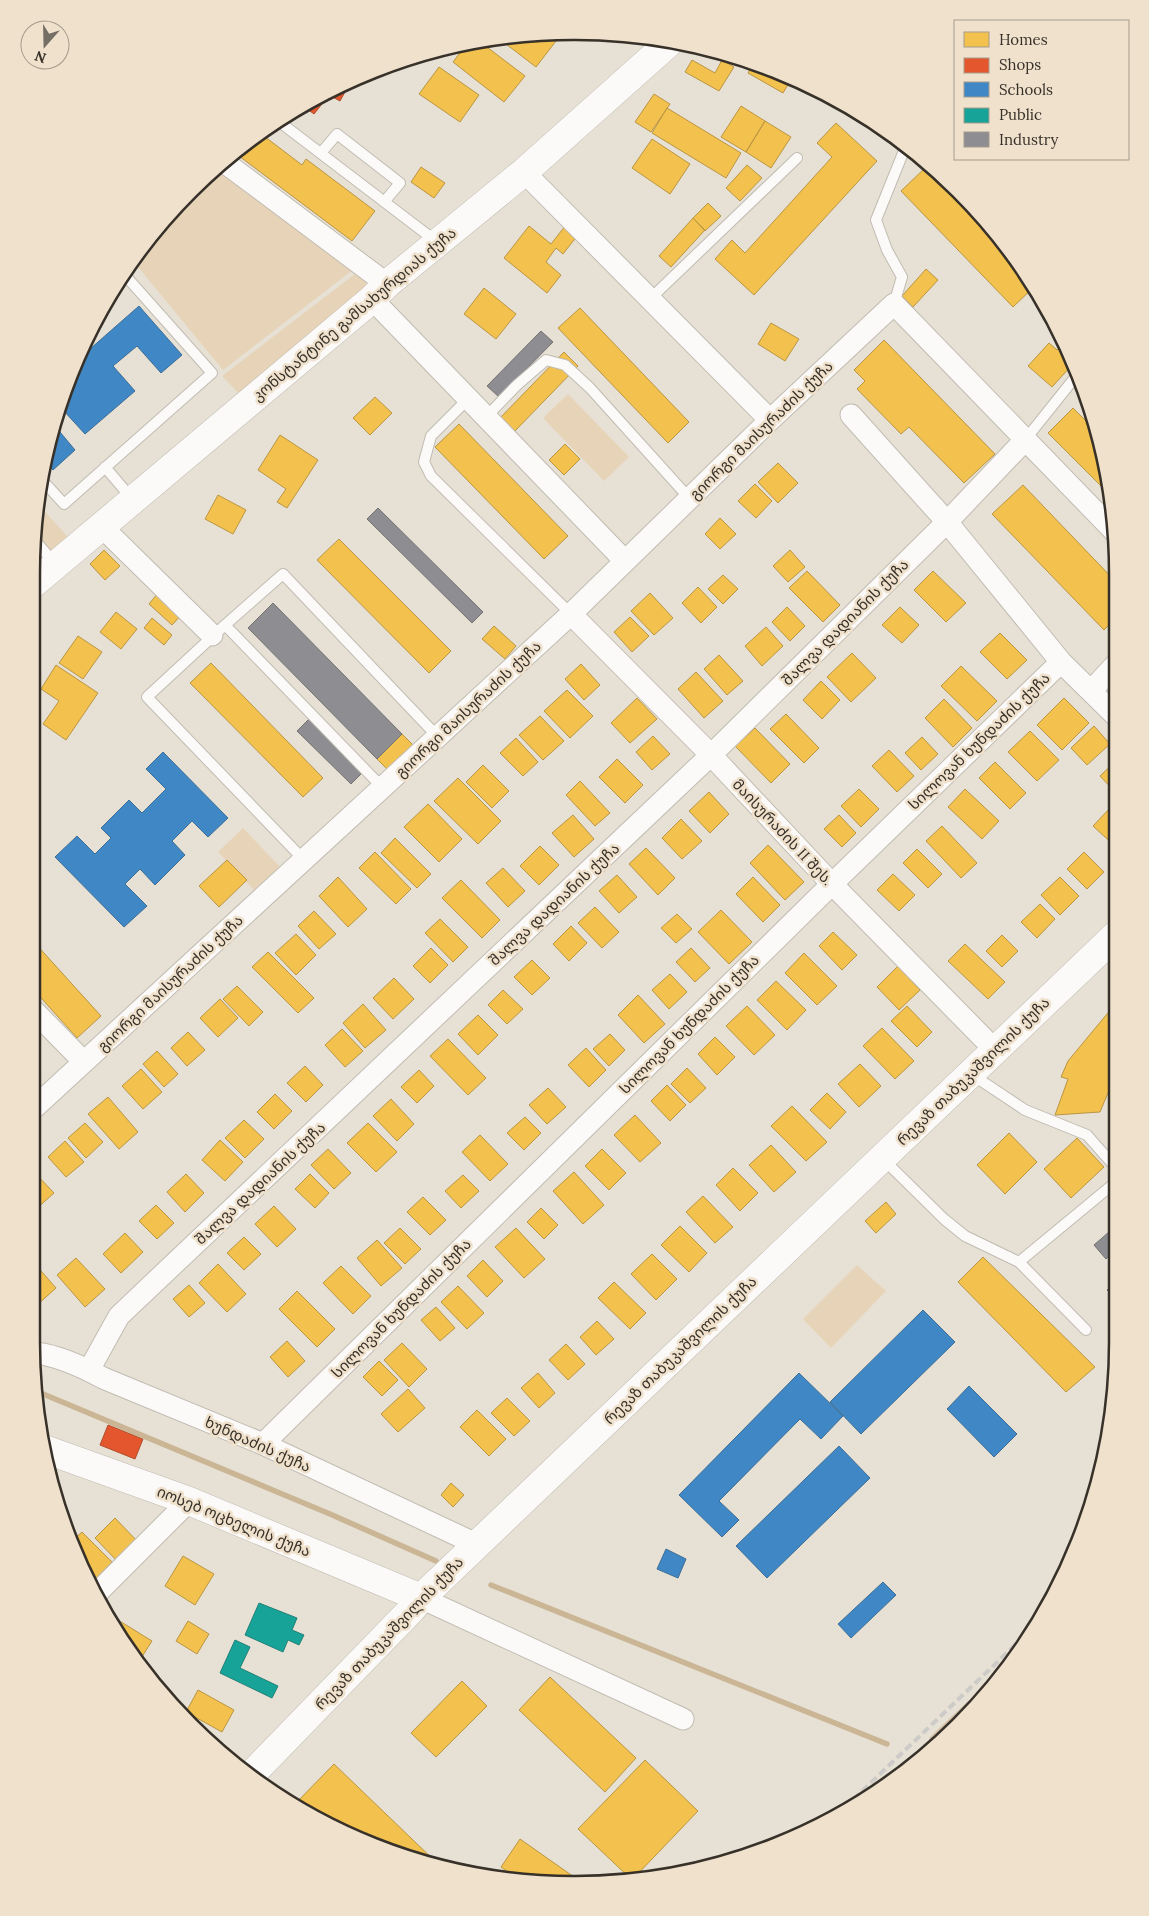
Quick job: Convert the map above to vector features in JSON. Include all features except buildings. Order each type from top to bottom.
[{"type":"street","name":"კონსტანტინე გამსახურდიას ქუჩა","points":[[40,578],[379,291],[524,172],[664,48]]},
{"type":"street","points":[[230,167],[379,291],[468,399],[625,561]]},
{"type":"street","points":[[524,172],[770,420]]},
{"type":"street","points":[[894,304],[1106,523]]},
{"type":"street","name":"გიორგი მაისურაძის ქუჩა","points":[[40,1102],[571,614],[770,420],[894,304]]},
{"type":"street","points":[[851,415],[947,522],[1062,662]]},
{"type":"street","name":"შალვა დადიანის ქუჩა","points":[[89,1370],[119,1316],[711,755],[947,522],[1025,440]]},
{"type":"street","points":[[102,526],[218,630]]},
{"type":"street","name":"მაისურაძის II შეს.","points":[[571,614],[711,755],[832,884],[995,1050]]},
{"type":"street","name":"სილოვან ხუნდაძის ქუჩა","points":[[263,1444],[832,884],[1062,662],[1109,709]]},
{"type":"street","points":[[1091,691],[1109,672]]},
{"type":"street","name":"რევაზ თაბუკაშვილის ქუჩა","points":[[255,1770],[421,1598],[476,1544],[1109,942]]},
{"type":"street","points":[[40,1017],[84,1062]]},
{"type":"street","name":"ხუნდაძის ქუჩა","points":[[40,1353],[89,1370],[103,1378],[263,1444],[476,1544]]},
{"type":"street","name":"იოსებ ოცხელის ქუჩა","points":[[51,1452],[189,1501],[421,1598]]},
{"type":"street","points":[[101,1589],[189,1501]]},
{"type":"street","points":[[421,1598],[683,1719]]},
{"type":"lane","points":[[285,126],[437,243]]},
{"type":"lane","points":[[321,154],[337,134],[400,183],[384,202]]},
{"type":"lane","points":[[894,304],[902,277],[887,250],[876,220],[903,153]]},
{"type":"lane","points":[[650,299],[797,158]]},
{"type":"lane","points":[[48,486],[64,504],[212,372],[129,280]]},
{"type":"lane","points":[[486,417],[517,385],[546,360],[565,366],[590,388],[690,499]]},
{"type":"lane","points":[[1025,440],[1072,380]]},
{"type":"lane","points":[[468,399],[430,436],[424,462],[431,476],[571,614]]},
{"type":"lane","points":[[105,467],[133,500]]},
{"type":"lane","points":[[41,547],[55,564]]},
{"type":"lane","points":[[304,860],[147,697],[218,630],[283,574],[438,737]]},
{"type":"lane","points":[[218,630],[382,787]]},
{"type":"lane","points":[[970,1074],[1025,1110],[1087,1135],[1109,1160]]},
{"type":"lane","points":[[882,1158],[944,1219],[965,1236],[1019,1262],[1086,1330]]},
{"type":"lane","points":[[1019,1262],[1109,1188]]},
{"type":"shaded area","points":[[227,169],[358,266],[223,370],[138,267],[173,222]]},
{"type":"shaded area","points":[[364,267],[387,284],[248,403],[222,376]]},
{"type":"shaded area","points":[[568,394],[629,457],[604,481],[543,418]]},
{"type":"shaded area","points":[[44,511],[77,547],[40,578]]},
{"type":"shaded area","points":[[243,828],[281,868],[256,892],[218,852]]},
{"type":"shaded area","points":[[857,1265],[886,1291],[831,1348],[803,1319]]},
{"type":"shaded area","points":[[978,1692],[928,1742],[930,1737]]},
{"type":"waterway","points":[[43,1394],[330,1514],[436,1561]]},
{"type":"waterway","points":[[491,1585],[887,1744]]},
{"type":"railway","points":[[861,1792],[1012,1648]]}]
